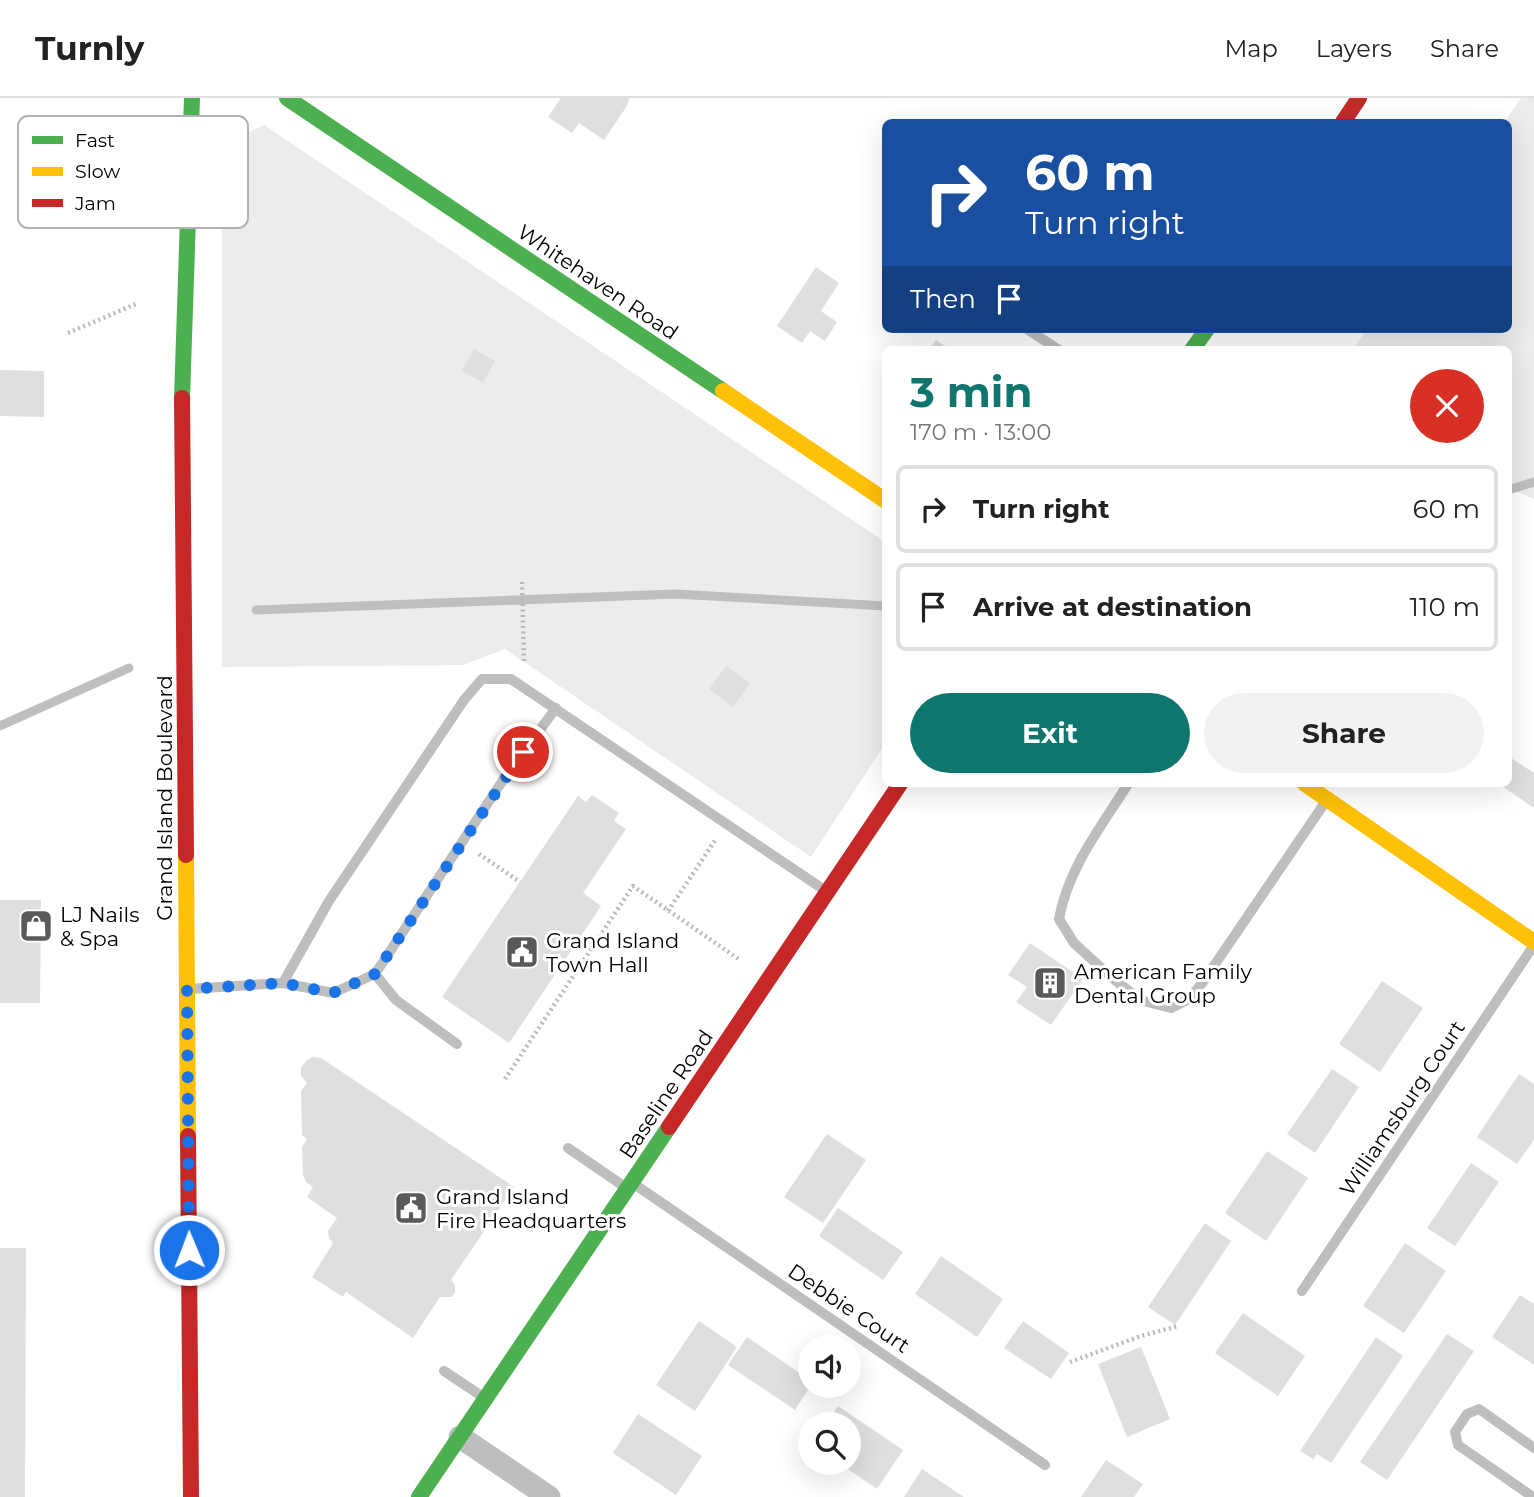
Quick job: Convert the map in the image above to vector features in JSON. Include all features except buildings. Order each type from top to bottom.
[{"type":"street","name":"Grand Island Boulevard","points":[[191,116],[192,98]]},
{"type":"street","name":"Whitehaven Road","points":[[287,98],[882,498]]},
{"type":"street","points":[[1345,119],[1359,98]]},
{"type":"street","name":"Grand Island Boulevard","points":[[187,228],[182,384],[191,1497]]},
{"type":"street","name":"Baseline Road","points":[[419,1497],[898,787]]},
{"type":"street","points":[[1309,787],[1534,944]]},
{"type":"street","points":[[460,1437],[549,1497]]},
{"type":"lane","points":[[1033,333],[1053,346]]},
{"type":"lane","points":[[283,983],[329,901],[464,700],[482,679],[511,679],[828,892]]},
{"type":"lane","points":[[187,989],[283,983],[333,993],[375,974],[507,774],[556,708]]},
{"type":"lane","points":[[1126,787],[1072,872],[1063,895],[1059,919],[1074,943],[1140,1000],[1171,1008],[1189,999],[1203,982],[1327,799]]},
{"type":"lane","name":"Williamsburg Court","points":[[1302,1291],[1534,944]]},
{"type":"lane","points":[[375,974],[396,1000],[457,1044]]},
{"type":"lane","name":"Debbie Court","points":[[568,1148],[629,1185],[1045,1465]]},
{"type":"lane","points":[[444,1371],[485,1398]]},
{"type":"lane","points":[[1533,1497],[1458,1445],[1455,1432],[1467,1414],[1479,1409],[1534,1447]]},
{"type":"path","points":[[68,332],[138,303]]},
{"type":"path","points":[[522,582],[524,668]]},
{"type":"path","points":[[668,911],[726,824]]},
{"type":"path","points":[[479,854],[520,882]]},
{"type":"path","points":[[505,1079],[633,886],[740,960]]},
{"type":"path","points":[[1070,1362],[1141,1336],[1178,1326]]},
{"type":"shaded area","points":[[1521,98],[1534,98],[1534,499],[1512,489],[1512,346],[1356,346],[1364,333],[1512,333],[1512,119],[1507,119]]},
{"type":"shaded area","points":[[264,125],[882,540],[882,749],[811,857],[505,649],[463,665],[222,667],[222,228],[248,228],[248,132]]},
{"type":"waterway","points":[[1512,489],[1534,482]]},
{"type":"waterway","points":[[256,610],[675,594],[882,606]]},
{"type":"waterway","points":[[0,726],[129,668]]},
{"type":"traffic: fast","points":[[191,116],[192,98]]},
{"type":"traffic: fast","points":[[287,98],[723,391]]},
{"type":"traffic: fast","points":[[182,398],[188,228]]},
{"type":"traffic: fast","points":[[1195,346],[1204,333]]},
{"type":"traffic: fast","points":[[419,1497],[669,1127]]},
{"type":"traffic: slow","points":[[723,391],[882,498]]},
{"type":"traffic: slow","points":[[1309,787],[1534,942]]},
{"type":"traffic: slow","points":[[186,855],[188,1136]]},
{"type":"traffic: jam","points":[[1345,119],[1359,98]]},
{"type":"traffic: jam","points":[[182,398],[186,855]]},
{"type":"traffic: jam","points":[[669,1127],[898,787]]},
{"type":"traffic: jam","points":[[188,1136],[191,1497]]},
{"type":"place","name":"LJ Nails & Spa","points":[[36,926]]},
{"type":"place","name":"Grand Island Town Hall","points":[[522,952]]},
{"type":"place","name":"American Family Dental Group","points":[[1050,983]]},
{"type":"place","name":"Grand Island Fire Headquarters","points":[[411,1208]]},
{"type":"route","points":[[189,1250],[187,989],[283,983],[333,993],[375,974],[523,752]]}]
